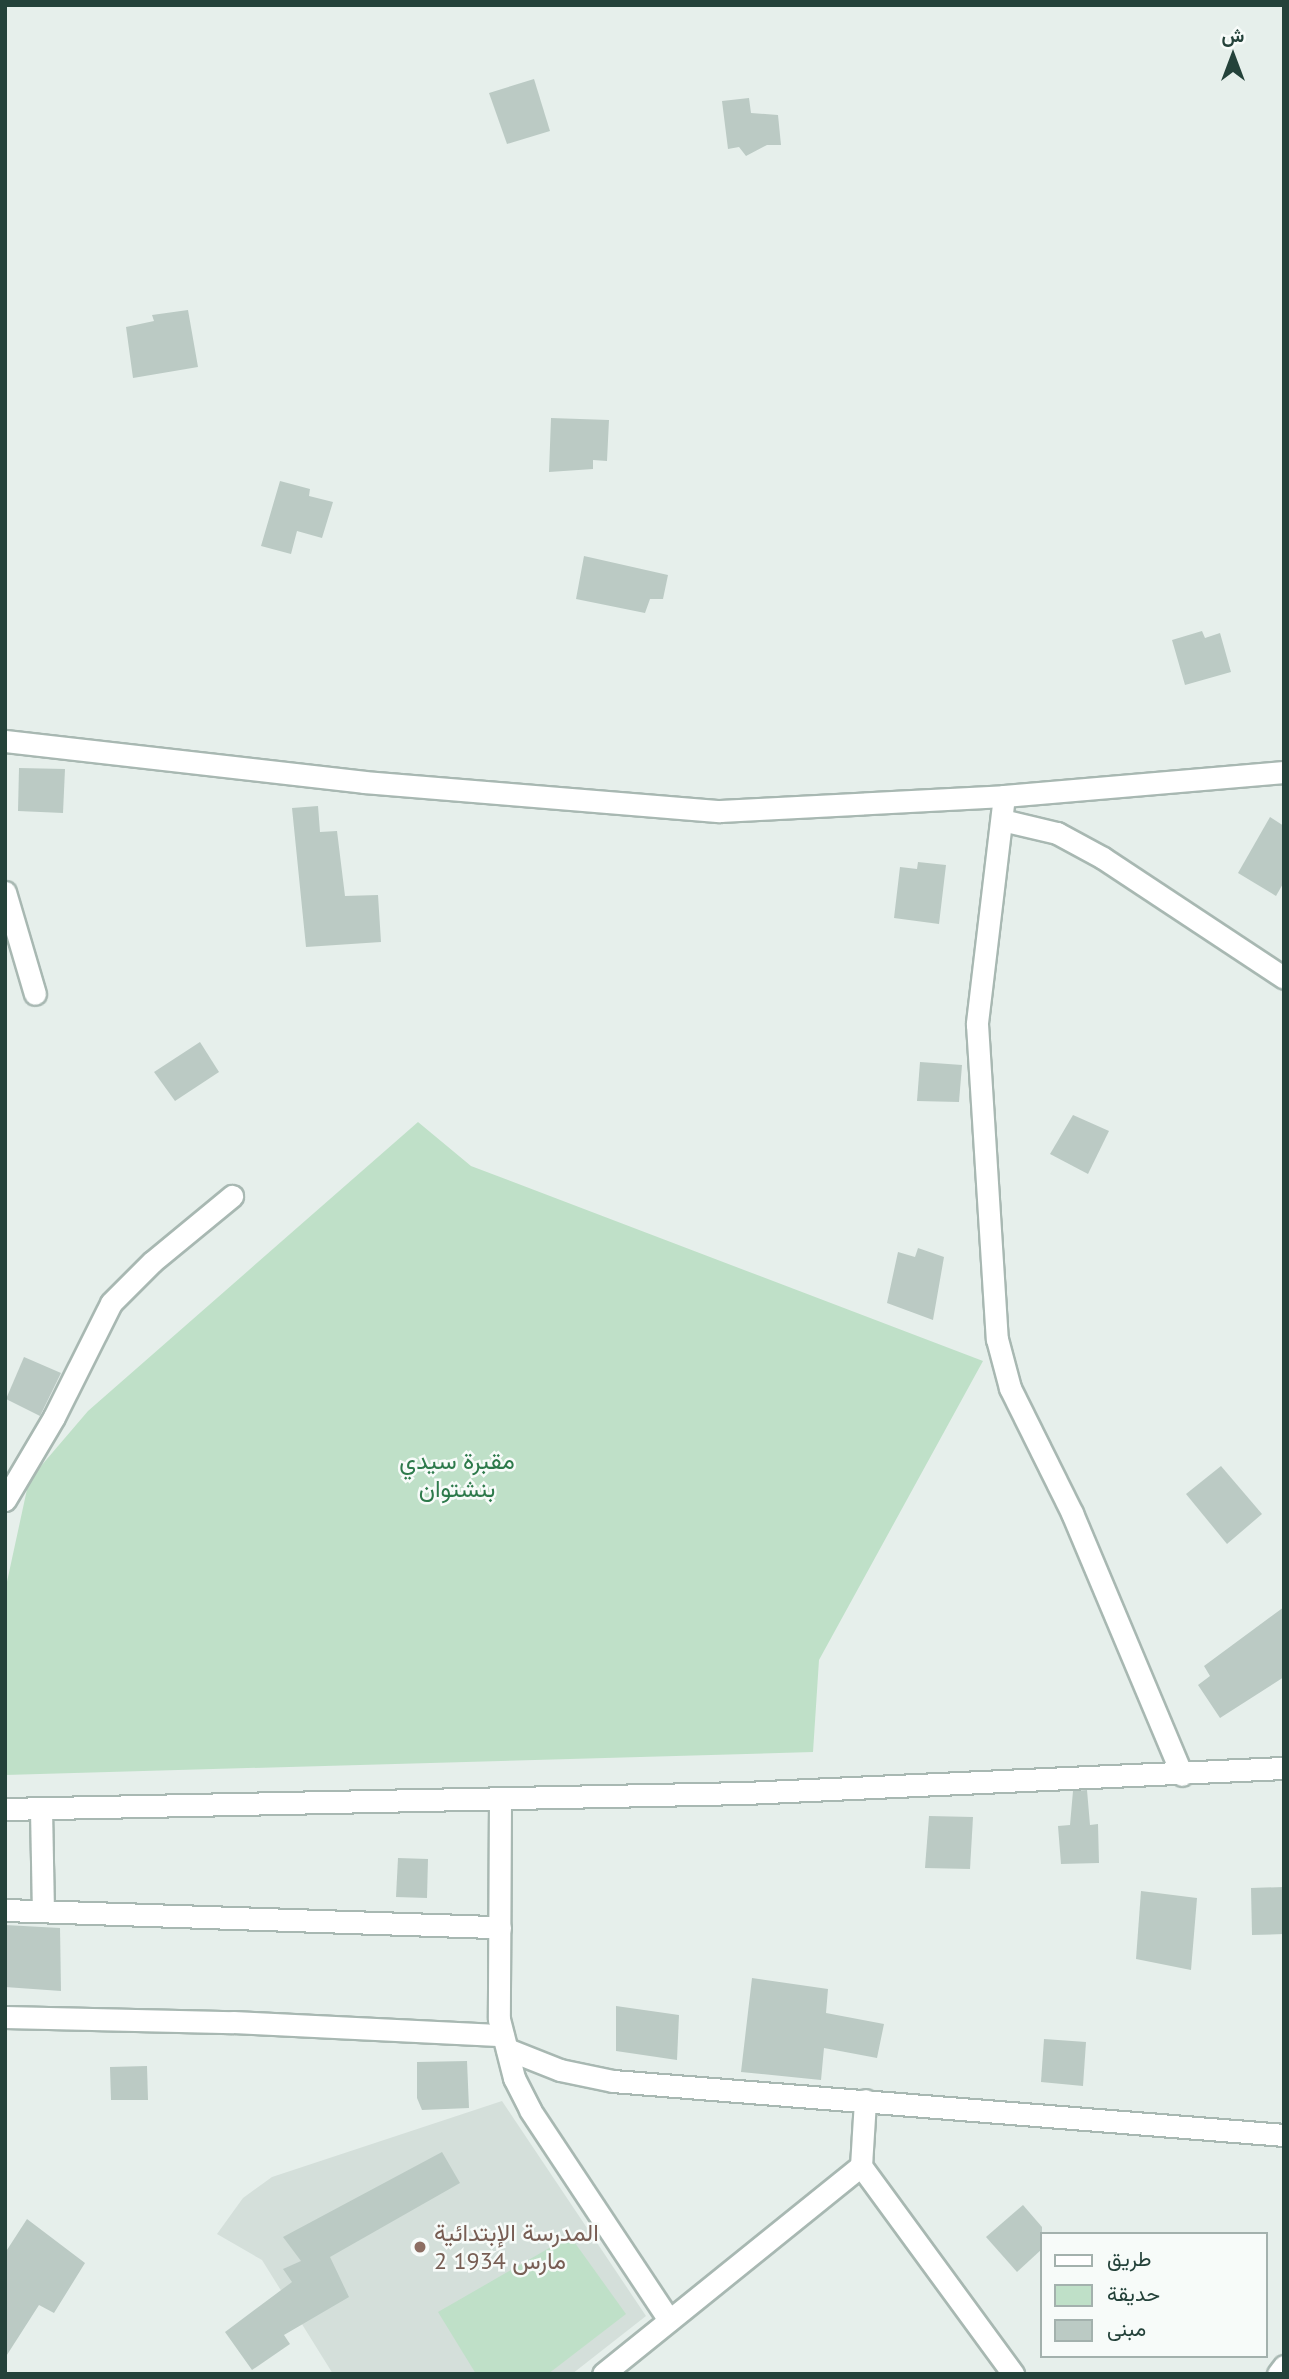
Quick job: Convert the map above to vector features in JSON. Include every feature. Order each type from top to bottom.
[{"type":"street","points":[[5,741],[364,782],[720,811],[1004,796],[1284,772]]},
{"type":"street","points":[[1004,796],[977,1024],[997,1339],[1010,1388],[1072,1513],[1182,1775]]},
{"type":"street","points":[[1002,820],[1057,833],[1091,852],[1284,978]]},
{"type":"street","points":[[5,892],[35,994]]},
{"type":"street","points":[[5,1500],[54,1418],[111,1303],[152,1262],[232,1196]]},
{"type":"street","points":[[5,1809],[500,1800],[1182,1775],[1284,1768]]},
{"type":"street","points":[[500,1800],[499,2019],[505,2042],[530,2110],[668,2320]]},
{"type":"street","points":[[41,1809],[43,1910]]},
{"type":"street","points":[[5,1910],[500,1927]]},
{"type":"street","points":[[5,2017],[505,2042],[584,2077],[1284,2135]]},
{"type":"street","points":[[866,2100],[861,2166],[1013,2374]]},
{"type":"street","points":[[603,2374],[861,2166]]},
{"type":"street","points":[[1278,2374],[1284,2366]]},
{"type":"shaded area","name":"المدرسة الإبتدائية 2 مارس 1934","points":[[502,2101],[646,2316],[572,2374],[333,2374],[262,2260],[217,2234],[243,2198],[272,2177]]},
{"type":"green space","name":"مقبرة سيدي بنشتوان","points":[[418,1122],[471,1166],[983,1361],[819,1660],[813,1752],[5,1775],[5,1591],[29,1480],[88,1411]]},
{"type":"green space","points":[[570,2236],[626,2314],[548,2374],[476,2374],[438,2312]]},
{"type":"building","points":[[534,79],[550,131],[507,144],[489,93]]},
{"type":"building","points":[[749,98],[751,113],[778,115],[781,145],[767,145],[746,156],[739,147],[728,149],[722,101]]},
{"type":"building","points":[[188,310],[198,367],[133,378],[126,327],[154,321],[152,315]]},
{"type":"building","points":[[551,418],[609,420],[607,461],[593,460],[593,469],[549,472]]},
{"type":"building","points":[[280,481],[310,489],[309,496],[333,502],[322,538],[297,531],[291,554],[261,546]]},
{"type":"building","points":[[584,556],[668,575],[663,599],[650,599],[645,613],[576,599]]},
{"type":"building","points":[[1202,631],[1205,638],[1220,633],[1231,672],[1185,685],[1172,640]]},
{"type":"building","points":[[19,768],[65,769],[63,813],[18,811]]},
{"type":"building","points":[[318,806],[320,832],[337,831],[345,896],[378,895],[381,942],[306,947],[292,808]]},
{"type":"building","points":[[1270,817],[1284,826],[1284,882],[1276,896],[1238,873]]},
{"type":"building","points":[[918,862],[946,865],[939,924],[894,918],[900,867],[917,869]]},
{"type":"building","points":[[200,1042],[219,1072],[175,1101],[154,1072]]},
{"type":"building","points":[[920,1062],[962,1065],[959,1102],[917,1101]]},
{"type":"building","points":[[1073,1115],[1109,1131],[1088,1174],[1050,1154]]},
{"type":"building","points":[[918,1248],[944,1257],[933,1320],[887,1303],[898,1252],[915,1257]]},
{"type":"building","points":[[24,1357],[61,1373],[40,1416],[6,1399]]},
{"type":"building","points":[[1221,1466],[1262,1514],[1227,1544],[1186,1494]]},
{"type":"building","points":[[1284,1607],[1284,1677],[1220,1718],[1198,1685],[1210,1676],[1204,1666]]},
{"type":"building","points":[[1087,1790],[1090,1825],[1098,1824],[1099,1863],[1061,1864],[1058,1826],[1070,1825],[1073,1791]]},
{"type":"building","points":[[929,1816],[973,1817],[970,1869],[925,1868]]},
{"type":"building","points":[[398,1858],[428,1859],[427,1898],[396,1897]]},
{"type":"building","points":[[1284,1887],[1284,1934],[1252,1935],[1251,1888]]},
{"type":"building","points":[[1141,1891],[1197,1898],[1191,1970],[1136,1959]]},
{"type":"building","points":[[5,1925],[60,1928],[61,1991],[5,1987]]},
{"type":"building","points":[[752,1978],[828,1989],[826,2013],[884,2024],[877,2058],[824,2048],[821,2080],[741,2072]]},
{"type":"building","points":[[616,2006],[679,2015],[677,2060],[616,2051]]},
{"type":"building","points":[[1044,2039],[1086,2042],[1083,2086],[1041,2082]]},
{"type":"building","points":[[467,2061],[469,2108],[422,2110],[417,2098],[417,2062]]},
{"type":"building","points":[[147,2066],[148,2100],[111,2100],[110,2067]]},
{"type":"building","points":[[442,2152],[460,2183],[330,2257],[349,2297],[284,2335],[290,2344],[252,2370],[225,2332],[292,2282],[283,2269],[301,2261],[283,2237]]},
{"type":"building","points":[[1023,2205],[1042,2227],[1040,2251],[1017,2272],[986,2237]]},
{"type":"building","points":[[27,2219],[85,2263],[54,2313],[39,2305],[5,2358],[5,2253]]},
{"type":"place","name":"المدرسة الإبتدائية 2 مارس 1934","points":[[420,2247]]}]
